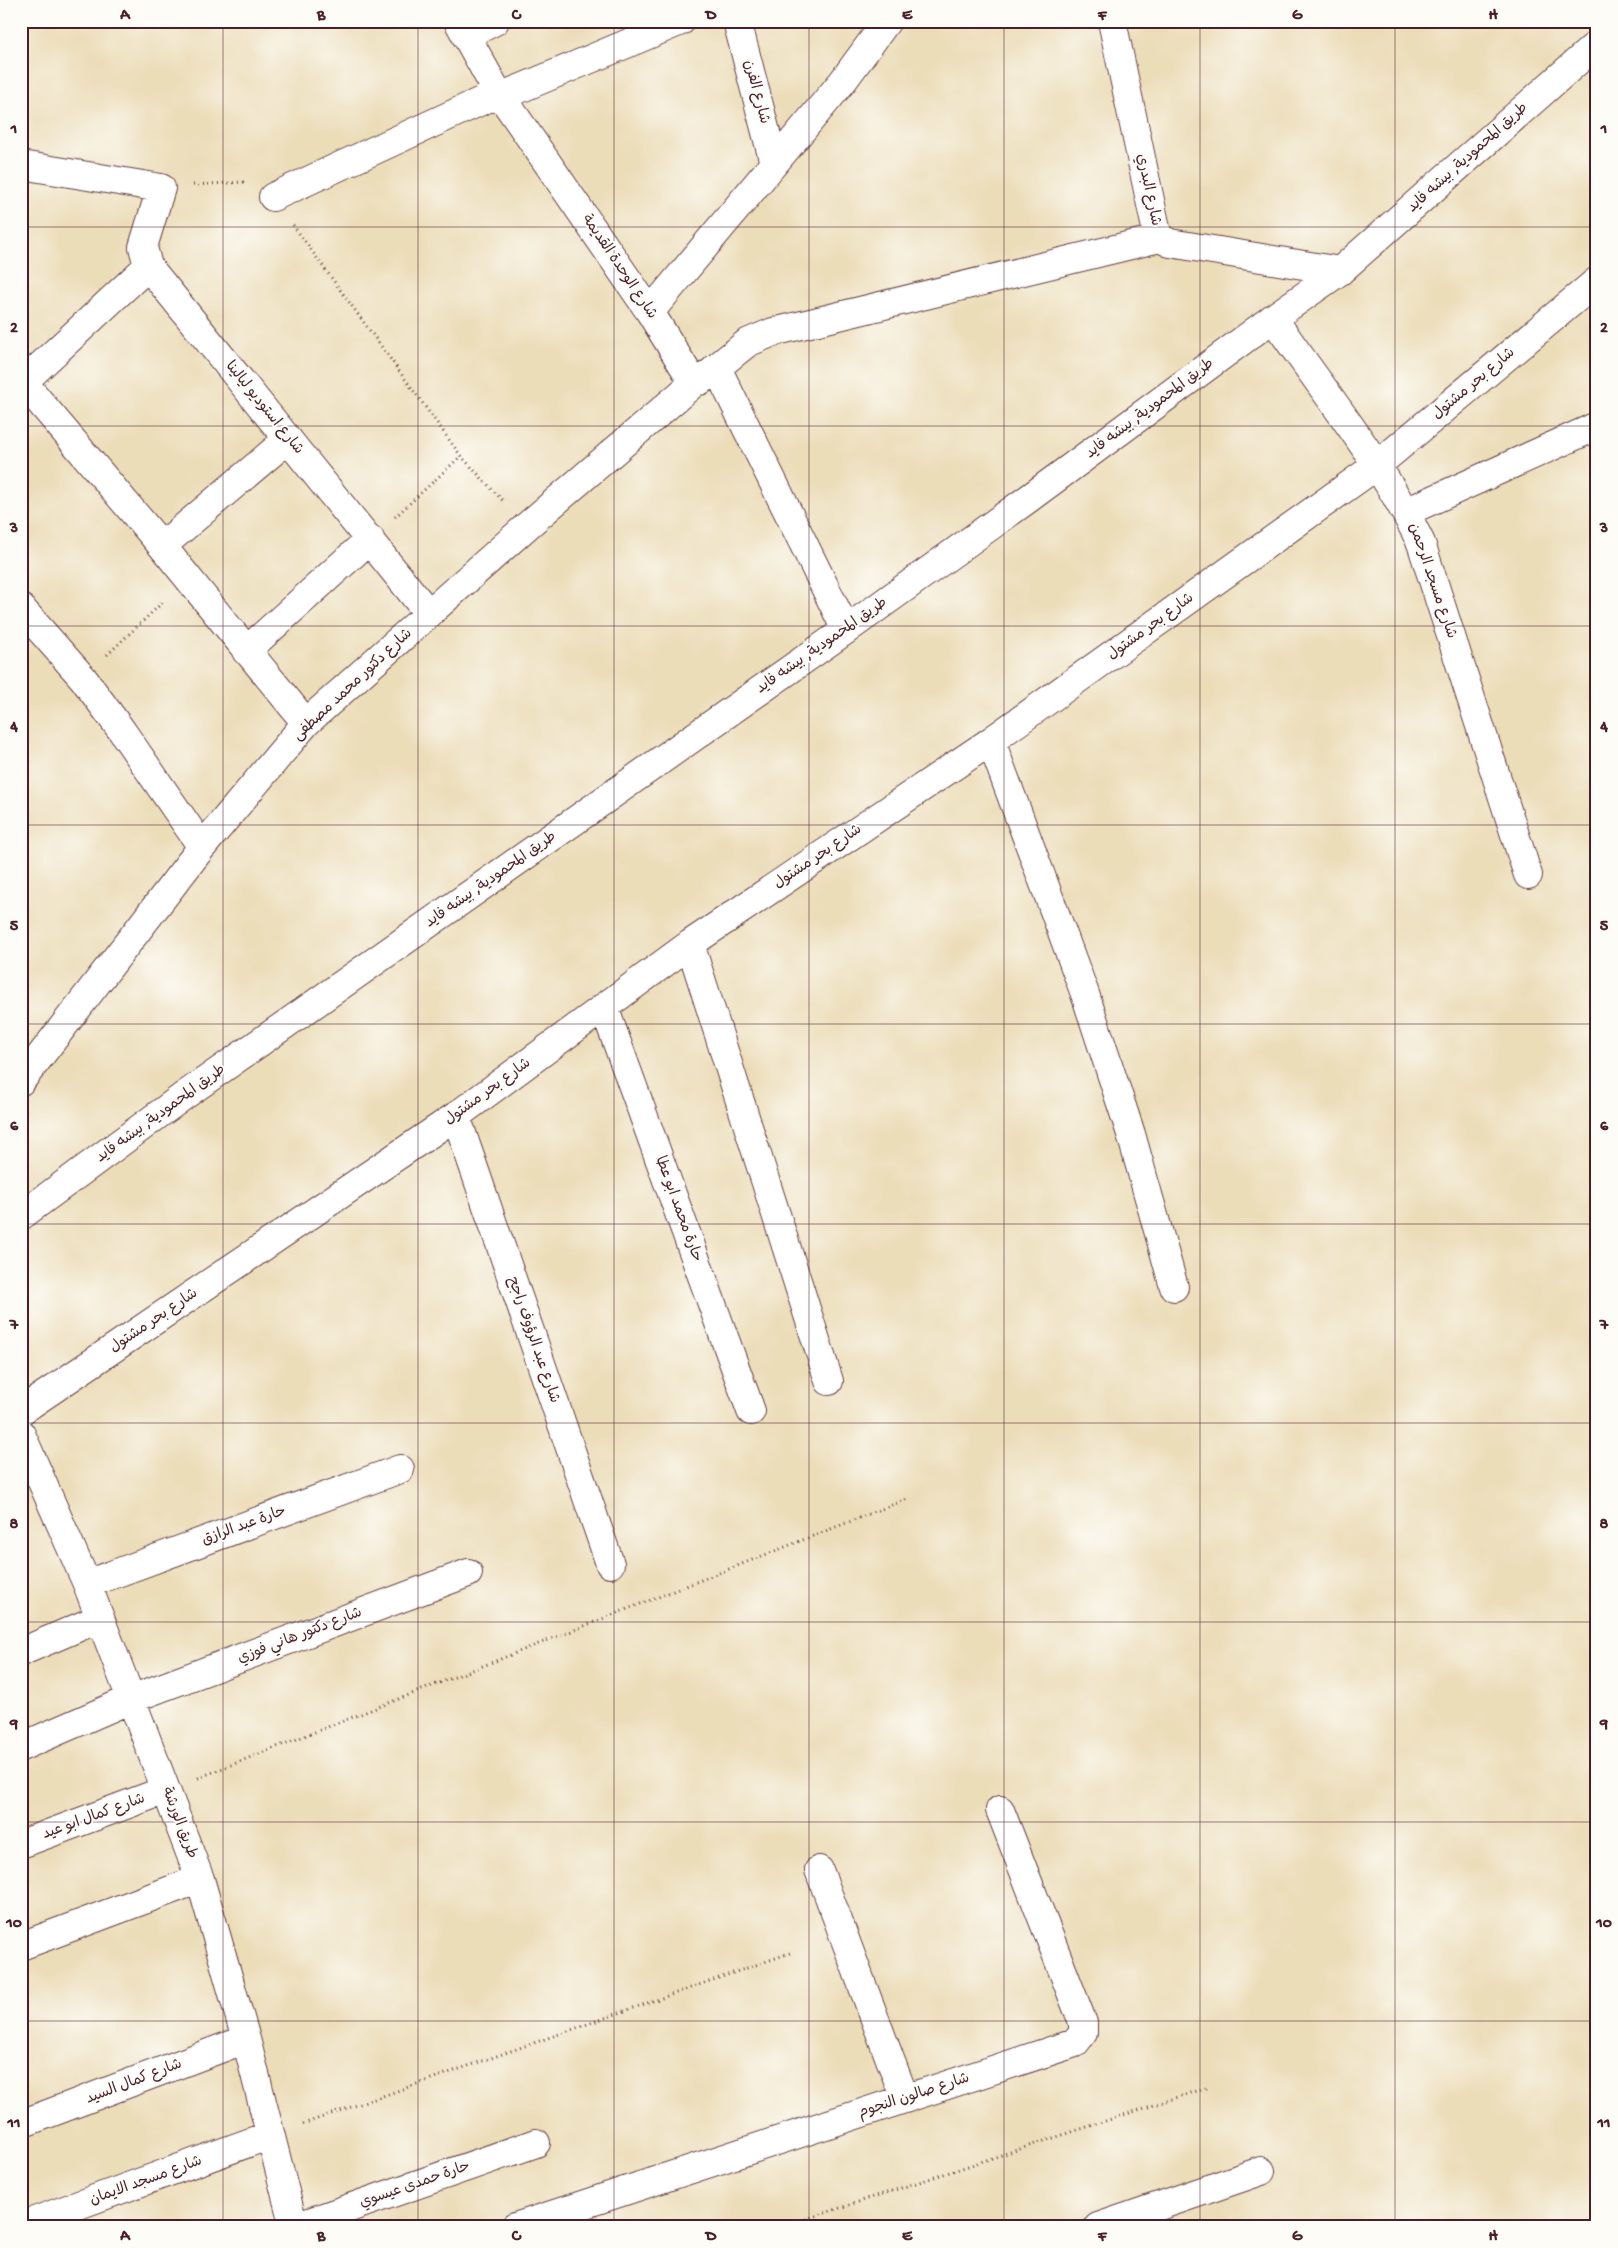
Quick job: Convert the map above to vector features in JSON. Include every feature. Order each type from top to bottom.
[{"type":"street","points":[[462,29],[495,21]]},
{"type":"street","points":[[273,197],[492,96],[500,97],[681,21]]},
{"type":"street","name":"شارع الفرن","points":[[737,21],[774,163]]},
{"type":"street","points":[[650,312],[843,81],[887,21]]},
{"type":"street","name":"شارع البدري","points":[[1112,21],[1157,233],[1160,238],[1170,243],[1340,271]]},
{"type":"street","name":"شارع الوحدة القديمة","points":[[462,29],[500,97],[507,104],[650,312],[705,375],[846,630]]},
{"type":"street","name":"طريق المحمودية, بيشه فايد","points":[[25,1207],[846,630],[1028,499],[1272,318],[1340,271],[1597,44]]},
{"type":"street","points":[[21,165],[161,188],[143,246],[148,266],[22,383],[162,546],[306,723]]},
{"type":"street","name":"شارع دكتور محمد مصطفى","points":[[21,1081],[202,847],[306,723],[527,526],[705,375],[747,343],[773,332],[1160,238]]},
{"type":"street","name":"شارع استوديو ليالينا","points":[[148,266],[430,614]]},
{"type":"street","name":"شارع بحر مشتول","points":[[21,1410],[456,1116],[690,944],[991,741],[1376,466],[1597,281]]},
{"type":"street","name":"شارع مسجد الرحمن","points":[[1272,318],[1353,429],[1406,512],[1422,543],[1528,875]]},
{"type":"street","points":[[1406,512],[1597,426]]},
{"type":"street","points":[[162,546],[288,439]]},
{"type":"street","points":[[246,651],[370,539]]},
{"type":"street","points":[[21,608],[83,678],[202,847]]},
{"type":"street","points":[[991,741],[1088,1004],[1131,1134],[1174,1287]]},
{"type":"street","points":[[690,944],[829,1382]]},
{"type":"street","name":"حارة محمد ابو عطا","points":[[604,1007],[751,1411]]},
{"type":"street","name":"شارع عبد الرؤوف راجح","points":[[456,1116],[610,1564]]},
{"type":"street","name":"طريق الورشة","points":[[21,1434],[87,1584],[200,1879],[246,2039],[294,2227]]},
{"type":"street","name":"حارة عبد الرازق","points":[[87,1584],[400,1469]]},
{"type":"street","name":"شارع دكتور هاني فوزي","points":[[21,1747],[131,1699],[468,1573]]},
{"type":"street","points":[[21,1652],[100,1618]]},
{"type":"street","name":"شارع كمال ابو عيد","points":[[21,1844],[166,1790]]},
{"type":"street","name":"شارع صالون النجوم","points":[[515,2227],[1075,2043],[1082,2033],[1083,2023],[1000,1810]]},
{"type":"street","points":[[819,1870],[905,2099]]},
{"type":"street","points":[[21,1946],[200,1879]]},
{"type":"street","name":"شارع كمال السيد","points":[[21,2124],[246,2039]]},
{"type":"street","name":"شارع مسجد الايمان","points":[[21,2226],[270,2135]]},
{"type":"street","name":"حارة حمدى عيسوي","points":[[294,2227],[536,2143]]},
{"type":"street","points":[[1098,2227],[1261,2171]]},
{"type":"path","points":[[161,188],[261,180],[461,456],[527,526]]},
{"type":"path","points":[[370,539],[461,456]]},
{"type":"path","points":[[83,678],[188,579]]},
{"type":"path","points":[[166,1790],[907,1499]]},
{"type":"path","points":[[270,2135],[790,1953]]},
{"type":"path","points":[[782,2227],[1206,2088]]}]
